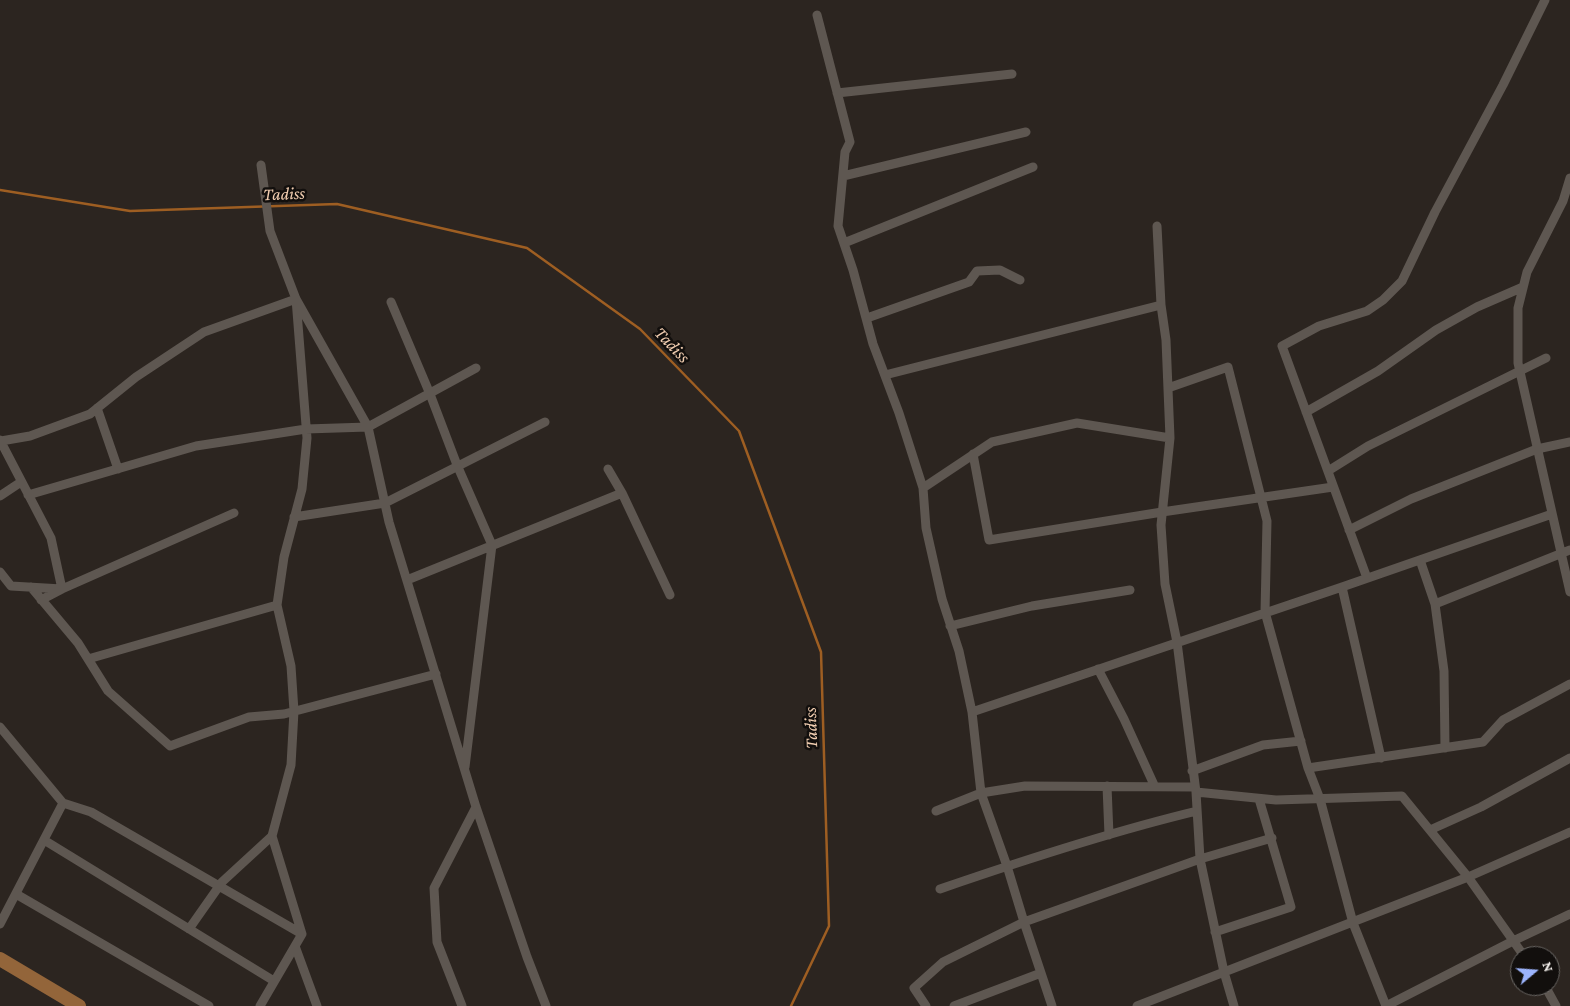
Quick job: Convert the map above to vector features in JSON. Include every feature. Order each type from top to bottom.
[{"type":"main road","points":[[0,959],[79,1006]]},
{"type":"street","points":[[1367,578],[1282,346],[1319,326],[1367,311],[1383,300],[1402,281],[1435,212],[1503,85],[1545,0]]},
{"type":"street","points":[[817,15],[850,142],[845,152],[838,226],[853,270],[866,318],[923,488],[926,528],[942,599],[958,651],[972,712],[981,793],[1008,866],[1024,922],[1052,1006]]},
{"type":"street","points":[[837,93],[1012,74]]},
{"type":"street","points":[[843,176],[1026,132]]},
{"type":"street","points":[[261,165],[270,231],[296,299],[368,427],[389,522],[406,580],[476,807],[527,957],[546,1006]]},
{"type":"street","points":[[844,243],[1034,167]]},
{"type":"street","points":[[1570,178],[1563,201],[1527,272],[1518,308],[1518,363],[1552,514],[1566,551],[1570,592]]},
{"type":"street","points":[[1157,226],[1161,305],[1166,340],[1170,438],[1161,525],[1165,584],[1177,642],[1195,790],[1200,859],[1224,972],[1234,1006]]},
{"type":"street","points":[[866,318],[969,282],[977,271],[1000,270],[1020,280]]},
{"type":"street","points":[[1306,412],[1378,371],[1436,330],[1477,307],[1523,288]]},
{"type":"street","points":[[62,589],[51,538],[0,440],[30,436],[90,414],[136,377],[204,332],[296,299]]},
{"type":"street","points":[[189,929],[219,886],[272,836],[291,765],[294,711],[291,666],[277,605],[284,557],[302,489],[307,438],[296,299]]},
{"type":"street","points":[[391,302],[430,394],[457,465],[492,545],[465,771]]},
{"type":"street","points":[[885,375],[1161,305]]},
{"type":"street","points":[[1328,471],[1368,446],[1546,358]]},
{"type":"street","points":[[1168,388],[1228,367],[1268,521],[1264,612],[1308,768],[1320,799],[1353,922],[1386,1006],[1570,914]]},
{"type":"street","points":[[28,495],[196,446],[306,429],[368,427],[476,368]]},
{"type":"street","points":[[97,408],[118,469]]},
{"type":"street","points":[[294,517],[385,503],[544,422]]},
{"type":"street","points":[[923,488],[992,442],[1076,423],[1170,438]]},
{"type":"street","points":[[1349,530],[1411,499],[1537,449],[1570,442]]},
{"type":"street","points":[[973,454],[989,540],[1333,486]]},
{"type":"street","points":[[608,470],[622,493],[670,594]]},
{"type":"street","points":[[0,496],[21,482]]},
{"type":"street","points":[[406,580],[622,493]]},
{"type":"street","points":[[41,600],[234,513]]},
{"type":"street","points":[[972,712],[1552,514]]},
{"type":"street","points":[[1435,604],[1566,551]]},
{"type":"street","points":[[1420,560],[1435,604],[1444,671],[1445,748]]},
{"type":"street","points":[[0,572],[11,586],[62,589]]},
{"type":"street","points":[[31,587],[78,643],[108,691],[170,746],[250,718],[294,711],[436,674]]},
{"type":"street","points":[[1342,587],[1381,758]]},
{"type":"street","points":[[950,626],[1032,606],[1130,590]]},
{"type":"street","points":[[88,659],[277,605]]},
{"type":"street","points":[[1098,669],[1124,719],[1155,787]]},
{"type":"street","points":[[1308,768],[1483,742],[1503,720],[1570,684]]},
{"type":"street","points":[[0,726],[63,803],[91,812],[302,934]]},
{"type":"street","points":[[1192,770],[1263,745],[1301,741]]},
{"type":"street","points":[[1430,830],[1481,807],[1570,758]]},
{"type":"street","points":[[936,811],[981,793],[1025,786],[1155,787],[1276,800],[1402,796],[1468,877],[1517,946]]},
{"type":"street","points":[[1107,786],[1109,835]]},
{"type":"street","points":[[1216,932],[1292,907],[1259,798]]},
{"type":"street","points":[[0,924],[63,803]]},
{"type":"street","points":[[462,1006],[437,942],[434,888],[476,807]]},
{"type":"street","points":[[940,889],[1109,835],[1197,811]]},
{"type":"street","points":[[1137,1006],[1468,877],[1570,832]]},
{"type":"street","points":[[260,1006],[302,934],[272,836]]},
{"type":"street","points":[[926,1006],[914,988],[943,962],[1024,922],[1200,859],[1272,838]]},
{"type":"street","points":[[44,840],[274,981]]},
{"type":"street","points":[[16,894],[209,1006]]},
{"type":"street","points":[[295,946],[317,1006]]},
{"type":"street","points":[[954,1006],[1041,973]]},
{"type":"waterway","name":"Tadiss","points":[[0,190],[130,211],[337,204],[527,248],[640,329],[739,431],[821,652],[829,926],[791,1006]]}]
